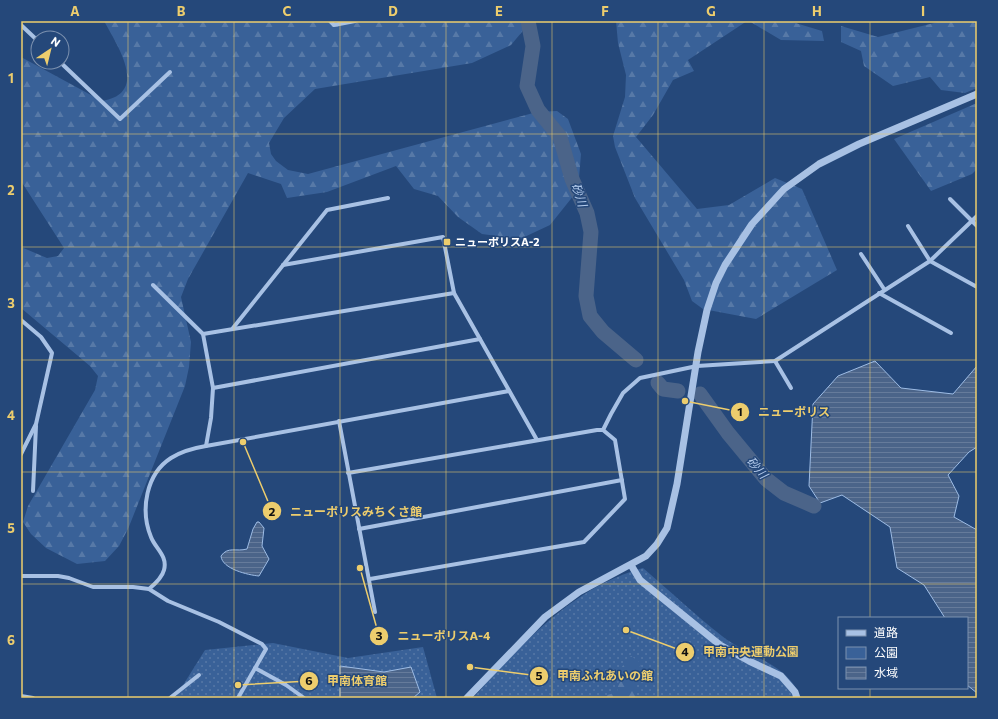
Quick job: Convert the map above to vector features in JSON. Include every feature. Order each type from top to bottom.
[{"type":"street","points":[[330,21],[334,25],[355,21]]},
{"type":"street","points":[[21,25],[30,33]]},
{"type":"street","points":[[68,70],[120,119],[170,72]]},
{"type":"street","points":[[467,698],[545,616],[579,592],[646,556],[657,544],[667,528],[677,484],[707,310],[725,265],[752,224],[784,189],[819,164],[859,144],[977,94]]},
{"type":"street","points":[[232,329],[327,210],[388,198]]},
{"type":"street","points":[[950,199],[971,222],[977,226]]},
{"type":"street","points":[[604,430],[623,393],[640,378],[697,366],[775,361],[884,289],[930,261],[977,216]]},
{"type":"street","points":[[908,226],[930,261],[977,287]]},
{"type":"street","points":[[283,265],[443,237],[454,293],[537,440]]},
{"type":"street","points":[[861,254],[884,289]]},
{"type":"street","points":[[153,285],[203,334],[212,388],[211,418],[206,446]]},
{"type":"street","points":[[203,334],[454,293]]},
{"type":"street","points":[[879,293],[951,333]]},
{"type":"street","points":[[21,320],[41,337],[52,353],[36,424],[32,491]]},
{"type":"street","points":[[212,388],[480,339]]},
{"type":"street","points":[[775,361],[791,388]]},
{"type":"street","points":[[150,589],[159,579],[164,570],[164,558],[151,539],[144,513],[146,497],[153,477],[160,466],[171,457],[185,450],[509,391]]},
{"type":"street","points":[[339,421],[376,612]]},
{"type":"street","points":[[21,454],[36,424]]},
{"type":"street","points":[[348,473],[537,440],[604,430]]},
{"type":"street","points":[[370,579],[584,542],[625,499],[615,440],[604,430]]},
{"type":"street","points":[[359,529],[622,480]]},
{"type":"street","points":[[631,565],[640,580],[720,645],[748,661],[781,676],[796,692],[797,698]]},
{"type":"street","points":[[21,576],[58,576],[69,578],[93,587],[133,587],[150,589],[168,601],[219,622],[262,644],[266,649],[238,698]]},
{"type":"street","points":[[255,668],[286,684],[304,698]]},
{"type":"street","points":[[170,698],[200,675]]},
{"type":"street","points":[[21,696],[34,698]]},
{"type":"green space","points":[[104,21],[531,21],[511,45],[472,63],[315,89],[284,118],[269,143],[271,154],[276,161],[288,170],[308,174],[537,112],[557,111],[568,119],[581,154],[578,190],[550,225],[520,239],[482,234],[458,217],[438,196],[414,189],[396,166],[327,192],[287,198],[281,184],[248,173],[188,279],[181,297],[191,342],[189,367],[185,386],[128,529],[119,546],[105,561],[77,564],[46,548],[31,534],[23,522],[28,506],[95,390],[98,376],[90,366],[21,308],[21,247],[47,258],[58,256],[64,248],[21,181],[21,57],[30,62],[30,70],[45,70],[102,101],[116,96],[124,88],[127,78],[126,67],[116,42]]},
{"type":"green space","points":[[616,21],[747,21],[688,60],[694,71],[673,80],[653,115],[636,137],[697,209],[729,205],[775,178],[802,189],[837,270],[756,319],[703,309],[692,301],[684,280],[635,198],[615,147],[613,136],[625,97],[626,75],[618,43]]},
{"type":"green space","points":[[749,21],[789,21],[822,31],[824,41],[781,40]]},
{"type":"green space","points":[[942,21],[977,21],[977,88],[965,93],[941,90],[930,77],[893,86],[864,66],[861,51],[841,42],[841,26],[878,37]]},
{"type":"green space","points":[[977,103],[977,169],[972,174],[931,191],[894,139]]},
{"type":"green space","points":[[643,568],[722,636],[767,662],[788,677],[800,698],[473,698],[510,658],[549,620],[593,589],[617,577]]},
{"type":"green space","points":[[273,643],[348,658],[423,647],[437,698],[175,698],[205,650]]},
{"type":"green space","points":[[631,656],[641,663],[635,688],[636,698],[598,698],[617,692],[621,668]]},
{"type":"water","points":[[875,361],[901,388],[953,394],[977,366],[977,447],[969,452],[948,475],[959,496],[954,517],[977,530],[977,693],[968,686],[968,617],[944,617],[924,585],[897,568],[890,527],[842,495],[820,503],[809,486],[813,404],[838,376]]},
{"type":"water","points":[[257,522],[259,522],[264,528],[262,546],[269,559],[259,576],[242,573],[231,568],[222,561],[221,556],[229,550],[247,549],[253,529]]},
{"type":"water","points":[[340,666],[384,672],[411,667],[420,692],[413,698],[340,698]]},
{"type":"waterway","name":"砂川","points":[[528,21],[533,46],[527,86],[538,110],[560,137],[572,179],[587,213],[591,232],[586,296],[590,316],[603,332],[636,360]]},
{"type":"waterway","name":"砂川","points":[[658,383],[663,389],[678,391]]},
{"type":"waterway","name":"砂川","points":[[700,394],[728,433],[766,479],[784,493],[814,506]]},
{"type":"place","name":"ニューポリスA-2","points":[[447,242]]},
{"type":"place","name":"ニューポリス","points":[[685,401]]},
{"type":"place","name":"ニューポリスみちくさ館","points":[[243,442]]},
{"type":"place","name":"ニューポリスA-4","points":[[360,568]]},
{"type":"place","name":"甲南中央運動公園","points":[[626,630]]},
{"type":"place","name":"甲南ふれあいの館","points":[[470,667]]},
{"type":"place","name":"甲南体育館","points":[[238,685]]}]
